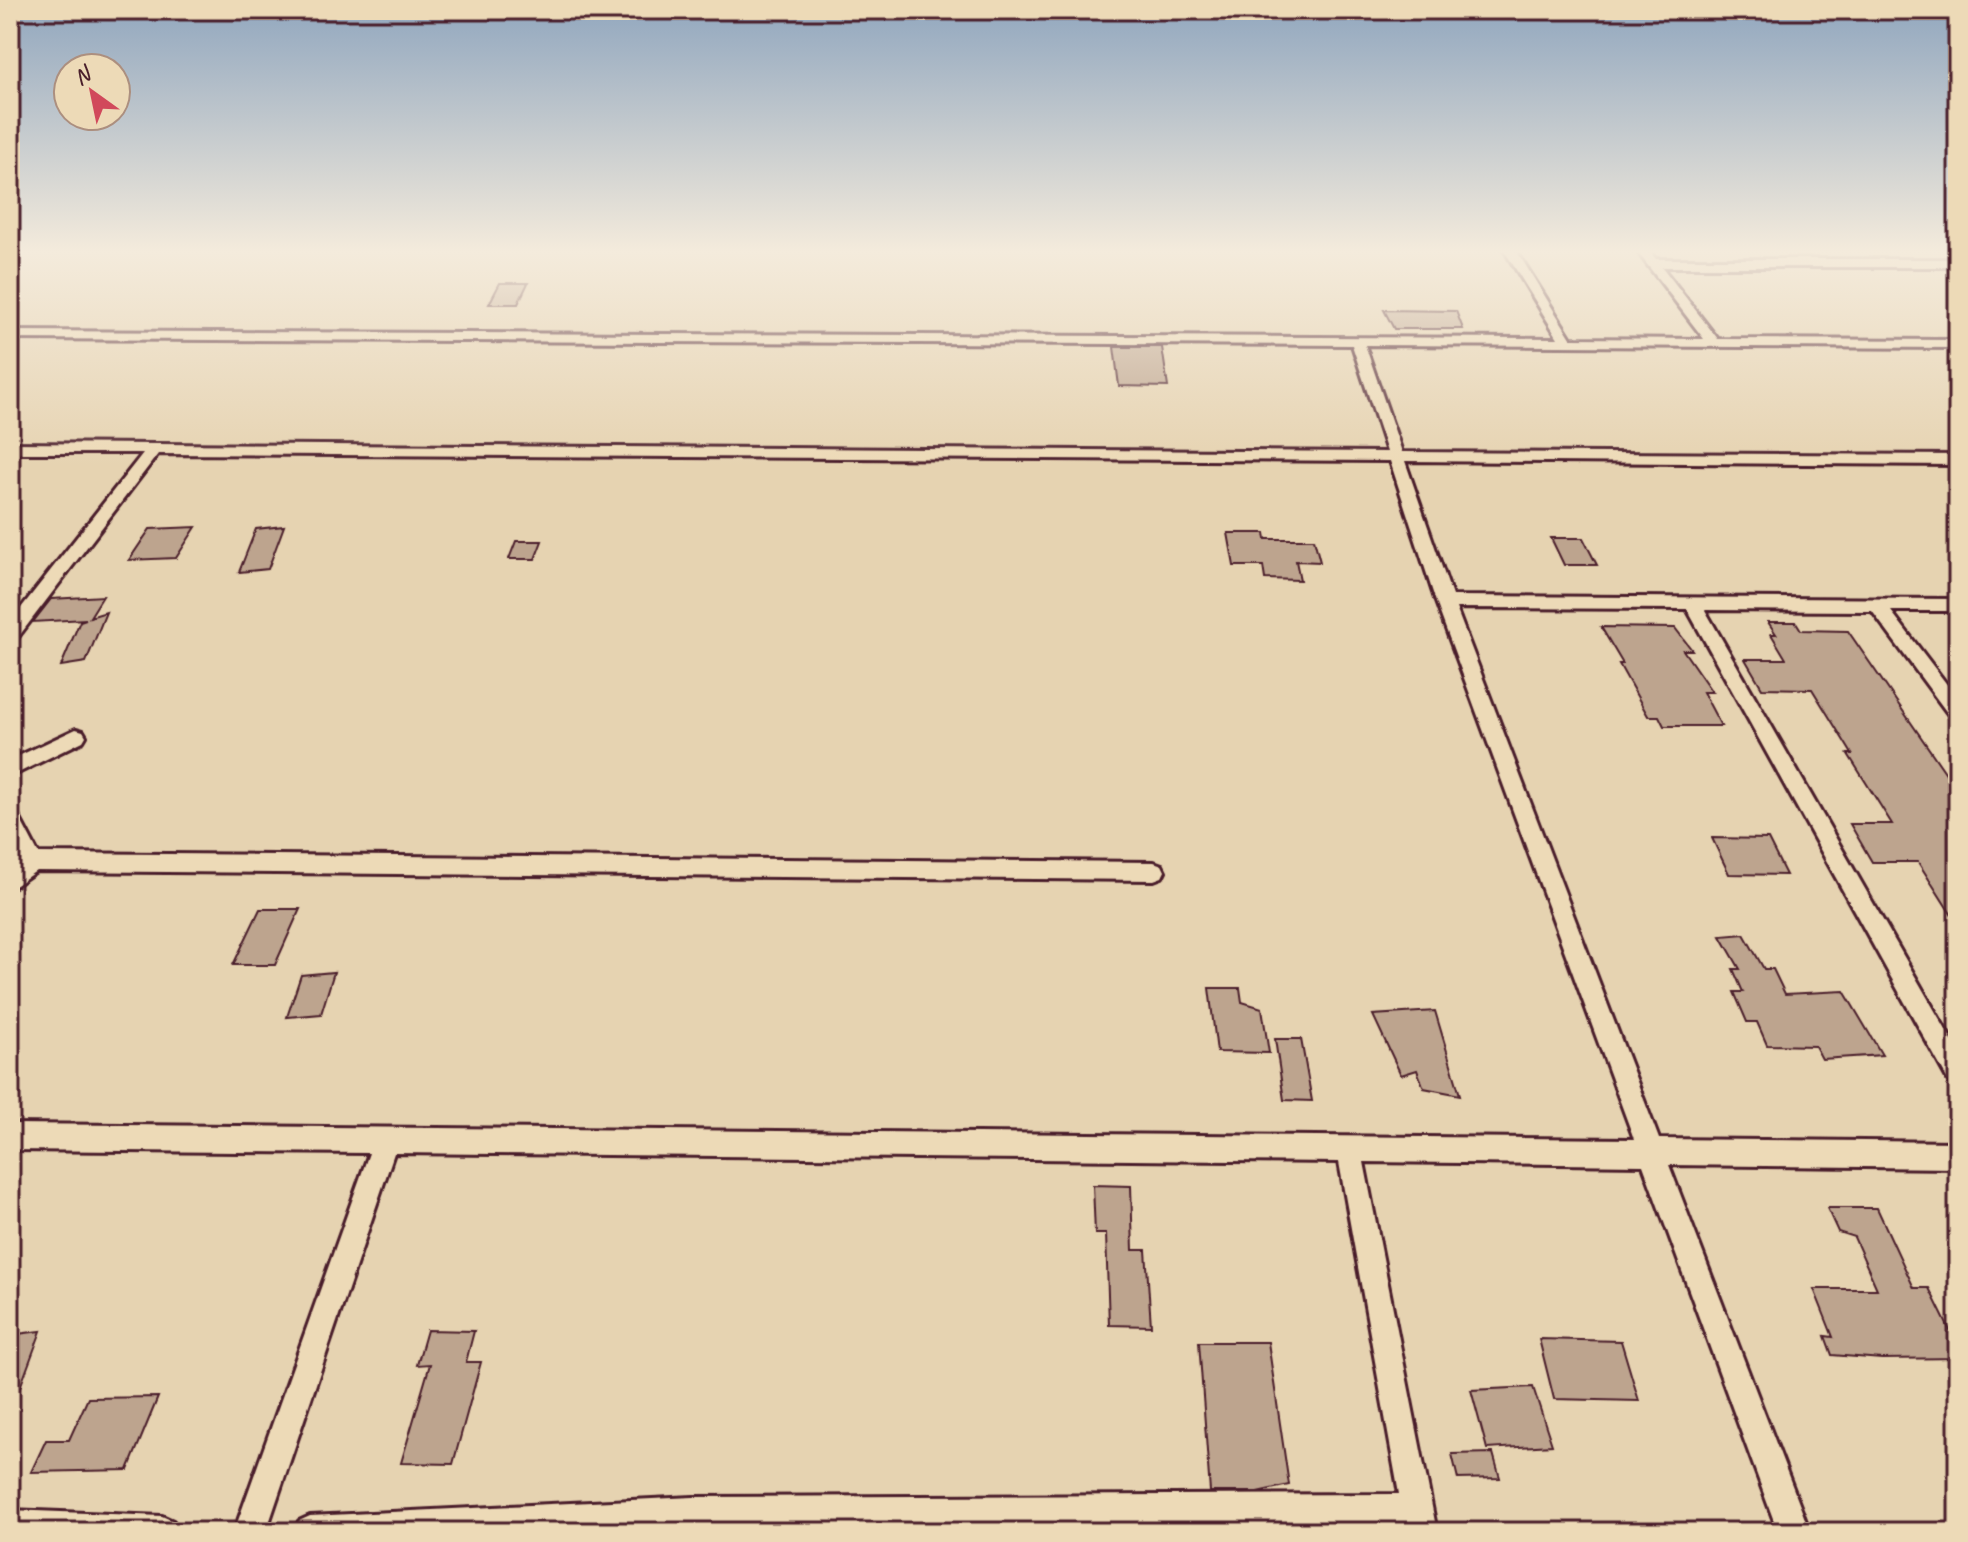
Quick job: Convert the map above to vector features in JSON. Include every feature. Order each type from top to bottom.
[{"type":"street","points":[[1555,322],[1567,342]]},
{"type":"street","points":[[1698,322],[1714,343]]},
{"type":"street","points":[[10,335],[1958,344]]},
{"type":"street","points":[[1357,341],[1445,602],[1794,1532]]},
{"type":"street","points":[[10,448],[1958,460]]},
{"type":"street","points":[[10,635],[154,449]]},
{"type":"street","points":[[1445,602],[1958,605]]},
{"type":"street","points":[[1692,603],[1958,1074]]},
{"type":"street","points":[[1877,605],[1958,713]]},
{"type":"street","points":[[10,769],[76,736]]},
{"type":"street","points":[[10,819],[32,862]]},
{"type":"street","points":[[10,880],[32,862],[1154,871]]},
{"type":"street","points":[[10,1137],[1958,1155]]},
{"type":"street","points":[[250,1532],[386,1140]]},
{"type":"street","points":[[310,1532],[692,1522],[1419,1521],[1349,1149]]},
{"type":"street","points":[[10,1526],[162,1532]]},
{"type":"building","points":[[1390,322],[1460,322],[1463,329],[1394,329]]},
{"type":"building","points":[[1114,347],[1162,347],[1168,387],[1119,386]]},
{"type":"building","points":[[284,526],[268,569],[239,572],[256,529]]},
{"type":"building","points":[[196,527],[176,558],[129,560],[150,529]]},
{"type":"building","points":[[1228,533],[1265,533],[1266,539],[1314,539],[1320,562],[1296,561],[1300,580],[1265,579],[1263,566],[1234,566]]},
{"type":"building","points":[[1551,538],[1583,538],[1597,565],[1564,565]]},
{"type":"building","points":[[516,541],[542,541],[535,559],[509,559]]},
{"type":"building","points":[[103,596],[90,617],[106,612],[86,662],[61,666],[80,621],[86,619],[33,622],[51,599]]},
{"type":"building","points":[[1768,622],[1796,622],[1801,630],[1848,631],[1958,791],[1958,925],[1918,862],[1872,862],[1850,824],[1892,824],[1812,689],[1762,688],[1745,659],[1786,659],[1771,634],[1776,634]]},
{"type":"building","points":[[1601,627],[1675,628],[1692,650],[1683,650],[1712,692],[1703,692],[1721,726],[1664,726],[1659,716],[1648,716]]},
{"type":"building","points":[[1712,838],[1768,839],[1786,875],[1729,874]]},
{"type":"building","points":[[260,909],[300,909],[275,965],[233,965]]},
{"type":"building","points":[[1744,934],[1764,969],[1773,969],[1785,994],[1844,991],[1882,1055],[1822,1059],[1815,1046],[1767,1045],[1757,1022],[1747,1022],[1734,992],[1743,992],[1733,969],[1740,969],[1721,936]]},
{"type":"building","points":[[334,972],[321,1014],[287,1017],[301,975]]},
{"type":"building","points":[[1209,988],[1240,988],[1242,1002],[1262,1008],[1269,1053],[1217,1052]]},
{"type":"building","points":[[1435,1011],[1460,1095],[1424,1088],[1417,1070],[1401,1075],[1373,1015]]},
{"type":"building","points":[[1275,1039],[1301,1039],[1312,1101],[1284,1100]]},
{"type":"building","points":[[1093,1185],[1131,1186],[1133,1250],[1146,1250],[1151,1326],[1109,1325],[1106,1234],[1095,1234]]},
{"type":"building","points":[[1827,1208],[1877,1208],[1914,1288],[1929,1288],[1958,1347],[1958,1358],[1882,1359],[1832,1355],[1825,1336],[1833,1337],[1814,1289],[1877,1289],[1854,1237],[1838,1232]]},
{"type":"building","points":[[427,1330],[474,1331],[466,1362],[481,1362],[453,1464],[401,1463],[430,1364],[417,1365]]},
{"type":"building","points":[[41,1331],[12,1409],[10,1409],[10,1335]]},
{"type":"building","points":[[1539,1339],[1621,1341],[1639,1401],[1554,1399]]},
{"type":"building","points":[[1199,1342],[1268,1342],[1289,1485],[1257,1492],[1210,1492]]},
{"type":"building","points":[[1533,1387],[1552,1445],[1487,1449],[1471,1390]]},
{"type":"building","points":[[158,1397],[128,1470],[31,1472],[46,1440],[69,1440],[88,1398]]},
{"type":"building","points":[[1493,1453],[1500,1478],[1458,1479],[1452,1454]]}]
